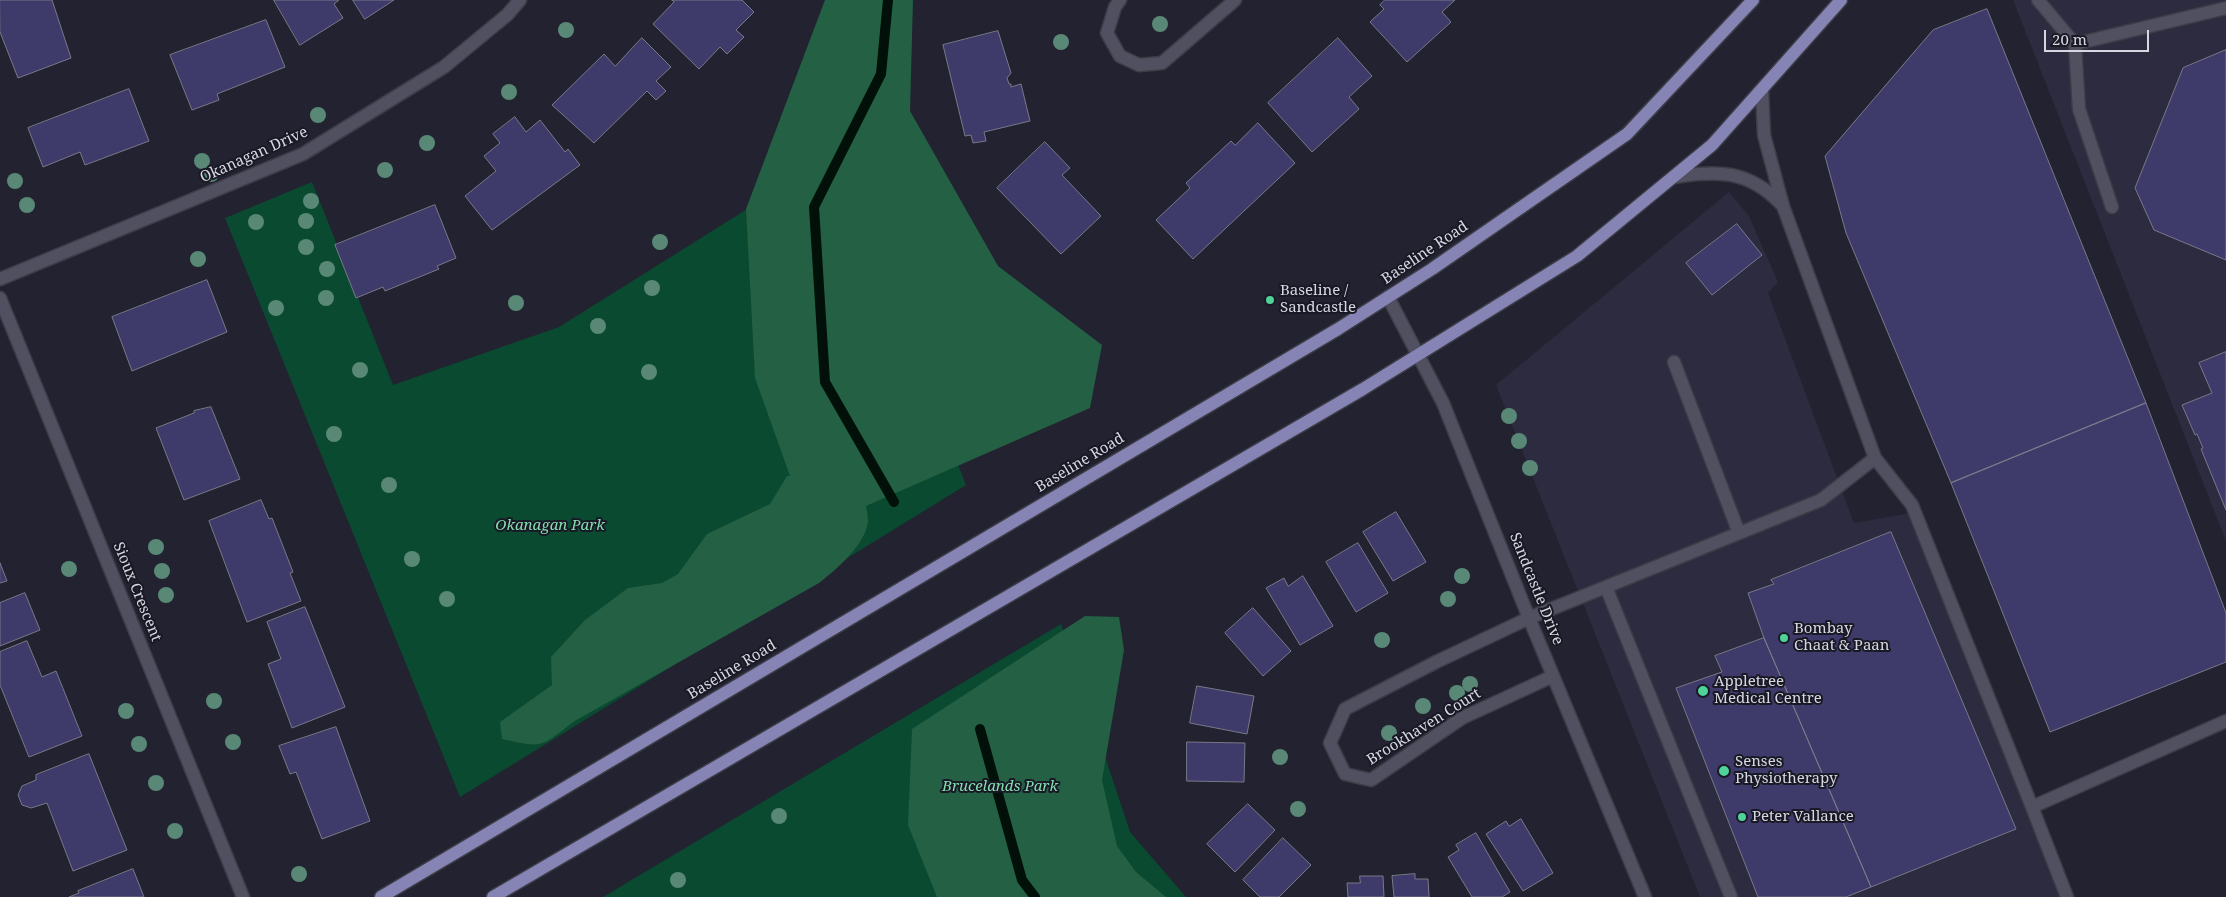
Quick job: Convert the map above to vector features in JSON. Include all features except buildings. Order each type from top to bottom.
[{"type":"main road","name":"Baseline Road","points":[[381,897],[1432,269],[1626,134],[1754,0]]},
{"type":"main road","points":[[493,897],[1419,356],[1577,256],[1712,145],[1841,0]]},
{"type":"street","name":"Okanagan Drive","points":[[0,279],[303,154],[444,67],[507,15],[520,0]]},
{"type":"street","points":[[1120,0],[1115,6],[1107,33],[1120,56],[1139,64],[1162,63],[1235,0]]},
{"type":"street","points":[[2038,0],[2075,44],[2079,109],[2112,207]]},
{"type":"street","points":[[2075,44],[2226,8]]},
{"type":"street","points":[[1762,90],[1764,135],[1783,206],[1874,458],[1912,506],[2066,897]]},
{"type":"street","points":[[1674,176],[1710,171],[1748,179],[1771,193],[1783,206]]},
{"type":"street","name":"Sandcastle Drive","points":[[1388,297],[1443,403],[1529,618],[1646,897]]},
{"type":"street","name":"Sioux Crescent","points":[[0,298],[243,897]]},
{"type":"street","points":[[1674,362],[1740,533]]},
{"type":"street","points":[[1529,618],[1820,500],[1874,458]]},
{"type":"street","points":[[1606,587],[1731,897]]},
{"type":"street","name":"Brookhaven Court","points":[[1529,618],[1436,662],[1345,709],[1330,743],[1345,774],[1371,780],[1462,718],[1553,676]]},
{"type":"street","points":[[2032,807],[2226,721]]},
{"type":"shaded area","points":[[2013,0],[2226,0],[2226,541]]},
{"type":"shaded area","points":[[1729,192],[1749,216],[1778,282],[1768,293],[1854,523],[1911,513],[2062,897],[1700,897],[1496,385]]},
{"type":"green space","points":[[825,0],[913,0],[910,111],[998,266],[1102,345],[1090,408],[866,506],[868,522],[866,531],[856,548],[819,583],[573,722],[547,741],[540,744],[526,744],[502,739],[500,722],[552,685],[551,657],[585,620],[628,588],[662,583],[678,574],[707,534],[770,504],[787,476],[790,476],[755,378],[746,209]]},
{"type":"green space","name":"Okanagan Park","points":[[835,154],[966,485],[460,797],[225,218],[312,182],[393,385],[559,327]]},
{"type":"green space","points":[[1085,616],[1119,617],[1124,650],[1102,780],[1117,846],[1136,872],[1166,897],[937,897],[908,825],[912,729]]},
{"type":"green space","name":"Brucelands Park","points":[[1061,624],[1130,832],[1186,897],[603,897]]},
{"type":"waterway","points":[[888,0],[881,74],[814,207],[825,382],[894,502]]},
{"type":"waterway","points":[[980,729],[1022,880],[1035,897]]},
{"type":"place","name":"Baseline / Sandcastle","points":[[1270,300]]},
{"type":"place","name":"Bombay Chaat & Paan","points":[[1784,638]]},
{"type":"place","name":"Appletree Medical Centre","points":[[1703,691]]},
{"type":"place","name":"Senses Physiotherapy","points":[[1724,771]]},
{"type":"place","name":"Peter Vallance","points":[[1742,817]]}]
